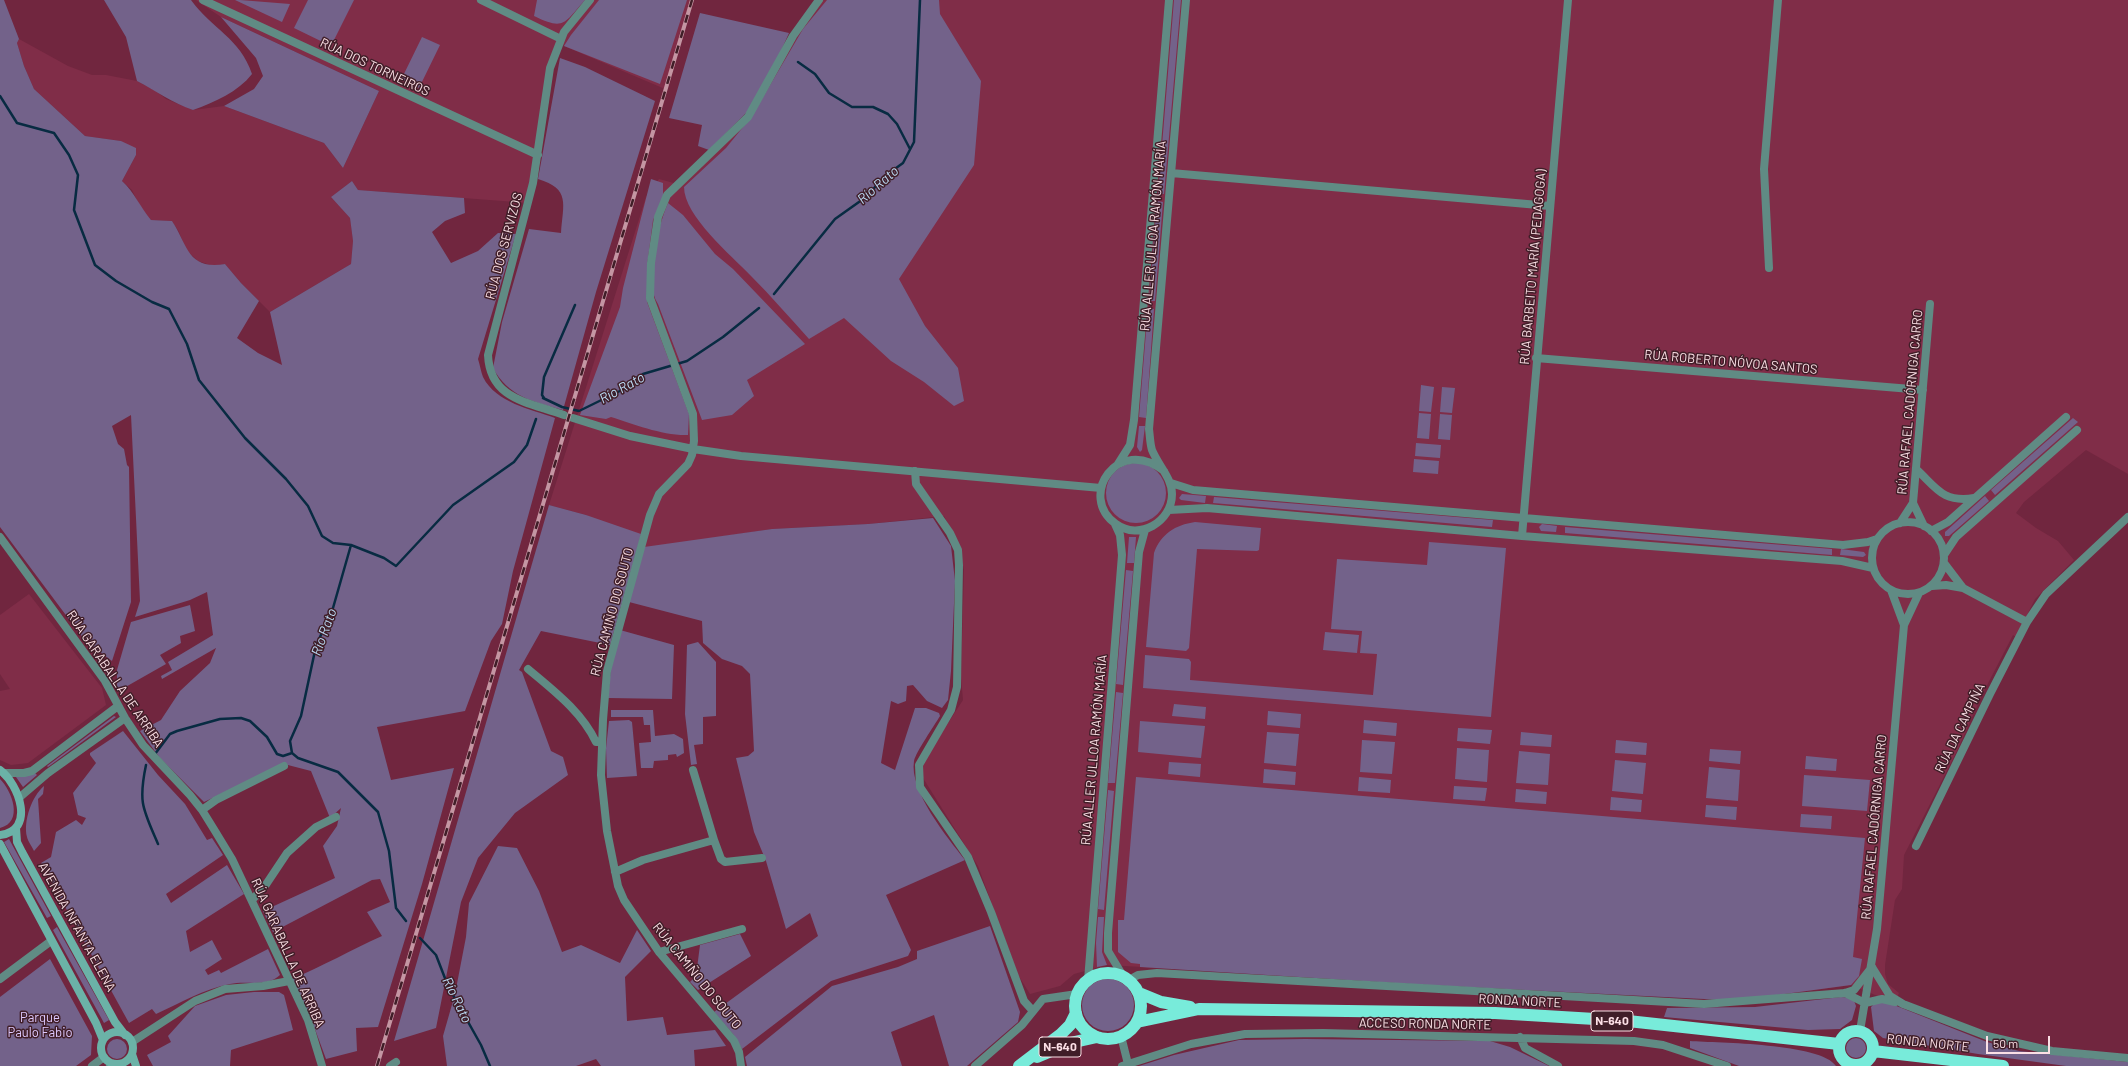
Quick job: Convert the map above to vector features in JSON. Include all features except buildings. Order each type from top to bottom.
[{"type":"highway","points":[[1077,994],[1088,980],[1105,973],[1126,978],[1139,993],[1141,1008],[1137,1022]]},
{"type":"highway","name":"RONDA NORTE","points":[[1139,993],[1161,1002],[1199,1009],[1495,1013],[1628,1022],[1839,1044],[1840,1055],[1852,1065],[1858,1065],[1868,1060],[1873,1051],[1872,1040],[1869,1036],[1860,1031]]},
{"type":"highway","name":"N-640","points":[[1022,1064],[1061,1034],[1070,1025],[1076,1013],[1077,994]]},
{"type":"highway","name":"RONDA NORTE","points":[[1121,1036],[1133,1028],[1137,1022],[1199,1009]]},
{"type":"highway","name":"N-640","points":[[1076,1013],[1080,1023],[1087,1031],[1097,1037],[1109,1039],[1121,1036]]},
{"type":"highway","points":[[1839,1044],[1845,1035],[1854,1031],[1860,1031]]},
{"type":"highway","name":"N-640","points":[[1022,1064],[1070,1043],[1097,1037]]},
{"type":"highway","name":"RONDA NORTE","points":[[1873,1051],[2003,1066]]},
{"type":"street","name":"RÚA DOS TORNEIROS","points":[[203,0],[538,155]]},
{"type":"street","points":[[481,0],[561,39]]},
{"type":"street","name":"RÚA DOS SERVIZOS","points":[[564,415],[510,396],[498,387],[489,367],[488,355],[529,203],[538,155],[550,68],[564,32],[590,0]]},
{"type":"street","points":[[693,449],[693,414],[650,298],[651,263],[658,217],[667,195],[748,117],[793,36],[819,0]]},
{"type":"street","name":"RÚA ALLER ULLOA RAMÓN MARÍA","points":[[1088,980],[1122,555],[1120,534],[1115,524],[1107,516],[1102,506],[1101,488],[1107,474],[1118,464],[1130,445],[1134,420],[1169,0]]},
{"type":"street","name":"RÚA ALLER ULLOA RAMÓN MARÍA","points":[[1171,483],[1152,450],[1149,430],[1186,0]]},
{"type":"street","name":"RÚA BARBEITO MARÍA (PEDAGOGA)","points":[[1522,536],[1536,358],[1568,0]]},
{"type":"street","points":[[1769,268],[1764,170],[1778,0]]},
{"type":"street","points":[[1171,173],[1550,206]]},
{"type":"street","name":"RÚA RAFAEL CADÓRNIGA CARRO","points":[[1900,523],[1913,502],[1930,304]]},
{"type":"street","name":"RÚA ROBERTO NÓVOA SANTOS","points":[[1536,358],[1923,390]]},
{"type":"street","points":[[1927,528],[1948,522],[2066,417]]},
{"type":"street","points":[[573,418],[630,436],[693,449],[741,456],[1101,488]]},
{"type":"street","points":[[1877,539],[1872,556],[1873,568],[1883,584],[1891,590],[1905,594],[1920,593],[1932,586],[1941,573],[1944,559],[1956,537],[2077,430]]},
{"type":"street","name":"RÚA CAMIÑO DO SOUTO","points":[[693,449],[688,464],[659,494],[650,515],[607,672],[602,742],[602,785],[607,831],[615,872],[624,900],[659,952],[734,1041],[739,1052],[741,1066]]},
{"type":"street","name":"RÚA ALLER ULLOA RAMÓN MARÍA","points":[[1118,464],[1130,459],[1142,459],[1154,463],[1164,471]]},
{"type":"street","points":[[1916,468],[1942,495],[1965,500],[1974,498]]},
{"type":"street","points":[[915,471],[916,484],[953,539],[958,550],[959,565],[957,687],[951,710],[919,765],[920,787],[968,857],[991,912],[1024,1001],[1033,1011]]},
{"type":"street","points":[[1115,524],[1130,530],[1145,530],[1155,525],[1169,510],[1172,497],[1171,483],[1193,490],[1843,545],[1868,542],[1877,539],[1891,526],[1900,523],[1913,523],[1927,528],[1940,542],[1944,559],[1963,588]]},
{"type":"street","name":"RÚA RAFAEL CADÓRNIGA CARRO","points":[[1913,502],[1927,528]]},
{"type":"street","points":[[1169,510],[1207,508],[1522,536],[1842,561],[1873,568]]},
{"type":"street","name":"RÚA DA CAMPIÑA","points":[[1916,846],[2027,622],[2046,594],[2128,517]]},
{"type":"street","points":[[1145,530],[1139,552],[1108,933],[1108,951],[1126,978],[1157,973],[1704,1004],[1845,993],[1854,990],[1872,967],[1890,996],[1903,1004]]},
{"type":"street","name":"RÚA GARABALLA DE ARRIBA","points":[[0,537],[105,681],[125,718],[143,745],[202,810],[232,859],[308,1020],[322,1066]]},
{"type":"street","points":[[1932,586],[1946,585],[1963,588],[2027,622]]},
{"type":"street","name":"RÚA RAFAEL CADÓRNIGA CARRO","points":[[1891,590],[1904,625]]},
{"type":"street","name":"RÚA RAFAEL CADÓRNIGA CARRO","points":[[1860,1031],[1872,967],[1882,883],[1904,625],[1920,593]]},
{"type":"street","points":[[528,669],[562,697],[582,719],[596,742],[602,742]]},
{"type":"street","points":[[2,771],[32,770],[118,706]]},
{"type":"street","points":[[20,797],[48,773],[125,718]]},
{"type":"street","points":[[202,810],[216,800],[284,766]]},
{"type":"street","points":[[693,770],[721,859],[725,862],[762,858]]},
{"type":"street","points":[[0,834],[6,834],[16,828],[21,815],[20,797],[16,788],[2,771]]},
{"type":"street","points":[[252,900],[265,886],[287,853],[316,827],[336,817]]},
{"type":"street","name":"AVENIDA INFANTA ELENA","points":[[16,828],[17,842],[22,852],[115,1022],[125,1035]]},
{"type":"street","points":[[615,872],[643,860],[714,840]]},
{"type":"street","points":[[0,844],[3,857],[51,940],[96,1023],[103,1040],[101,1049],[104,1057],[115,1065],[126,1061],[132,1054]]},
{"type":"street","points":[[659,952],[742,929]]},
{"type":"street","points":[[0,979],[51,940]]},
{"type":"street","points":[[132,1042],[195,1001],[225,989],[263,986],[289,981]]},
{"type":"street","points":[[1845,993],[1865,1003],[1882,999],[1903,1004],[1987,1036],[2020,1045],[2052,1051],[2128,1058]]},
{"type":"street","points":[[975,1066],[1018,1029],[1043,1000],[1077,994]]},
{"type":"street","points":[[103,1040],[110,1034],[120,1033],[125,1035],[132,1042],[132,1054],[136,1066]]},
{"type":"street","name":"ACCESO RONDA NORTE","points":[[1125,1065],[1191,1044],[1245,1034],[1323,1034],[1634,1041],[1663,1045],[1727,1066]]},
{"type":"street","points":[[1121,1036],[1125,1065]]},
{"type":"street","points":[[1520,1038],[1524,1048],[1558,1066]]},
{"type":"street","points":[[92,1066],[104,1057]]},
{"type":"shaded area","points":[[196,0],[692,0],[665,89],[564,46],[561,40],[550,68],[529,203],[358,190],[352,181],[331,197],[350,218],[353,241],[351,264],[270,312],[241,283],[225,264],[213,266],[198,261],[186,250],[179,232],[172,221],[151,220],[141,209],[132,190],[122,181],[136,155],[121,141],[85,136],[34,89],[24,66],[17,43],[19,39],[68,66],[92,75],[106,75],[137,81],[156,91],[166,99],[193,110],[224,106],[324,143],[343,168],[379,91],[221,17]]},
{"type":"shaded area","points":[[822,0],[2128,0],[2128,474],[2086,450],[2024,502],[2016,513],[2036,528],[2058,541],[2074,560],[2035,599],[2016,637],[2013,635],[1983,693],[1956,753],[1904,855],[1902,889],[1895,900],[1885,965],[1885,974],[1888,984],[1899,993],[1896,1001],[1880,997],[1851,985],[1762,997],[1724,1000],[1107,965],[1074,974],[1060,986],[1030,994],[1018,975],[978,866],[923,778],[922,768],[928,754],[963,700],[961,677],[964,570],[959,546],[944,516],[868,524],[772,529],[648,548],[638,546],[586,515],[549,505],[646,197],[659,179],[681,185],[744,123],[799,29]]},
{"type":"shaded area","points":[[29,594],[102,688],[106,705],[28,763],[11,765],[0,760],[0,691],[10,689],[0,674],[0,615]]},
{"type":"green space","points":[[0,0],[4,0],[19,39],[17,43],[24,66],[34,89],[85,136],[121,141],[136,148],[136,155],[122,181],[151,220],[172,221],[190,254],[203,263],[212,265],[225,264],[259,301],[237,338],[258,353],[282,365],[270,312],[351,264],[353,241],[350,218],[331,197],[352,181],[358,190],[464,198],[465,213],[445,221],[432,232],[451,263],[478,251],[498,233],[516,234],[478,359],[483,377],[496,393],[515,404],[555,418],[513,571],[502,624],[491,641],[465,711],[377,727],[391,780],[454,768],[422,884],[378,1027],[356,1028],[357,1051],[326,1059],[309,1013],[292,979],[382,936],[367,912],[390,902],[380,879],[372,880],[273,932],[263,911],[335,878],[323,846],[337,826],[341,808],[330,818],[311,771],[284,764],[204,802],[160,758],[140,731],[161,720],[180,691],[210,663],[216,648],[162,679],[161,676],[172,670],[168,662],[213,635],[207,592],[190,600],[135,617],[140,601],[131,415],[112,426],[118,444],[124,449],[127,465],[129,467],[131,602],[112,661],[86,642],[0,527]]},
{"type":"green space","points":[[104,0],[191,0],[208,19],[233,42],[247,62],[252,74],[233,91],[218,100],[201,107],[193,110],[178,104],[137,81],[126,37]]},
{"type":"green space","points":[[235,0],[240,0],[290,4],[282,22]]},
{"type":"green space","points":[[308,0],[354,0],[331,46],[294,28]]},
{"type":"green space","points":[[537,0],[585,0],[568,19],[558,24],[544,21],[534,16]]},
{"type":"green space","points":[[599,0],[687,0],[660,84],[564,46]]},
{"type":"green space","points":[[827,0],[939,0],[940,14],[981,81],[974,165],[899,279],[925,326],[958,368],[964,401],[954,406],[924,382],[891,361],[844,318],[809,339],[766,291],[710,234],[692,210],[686,198],[684,187],[726,148],[752,116],[803,29]]},
{"type":"green space","points":[[1174,0],[1181,0],[1164,194],[1158,194]]},
{"type":"green space","points":[[700,13],[789,33],[771,73],[747,112],[709,150],[698,146],[702,125],[669,118]]},
{"type":"green space","points":[[221,17],[379,91],[343,168],[324,143],[224,106],[254,89],[263,76],[256,58]]},
{"type":"green space","points":[[422,37],[440,45],[419,88],[401,80]]},
{"type":"green space","points":[[560,58],[585,67],[655,101],[596,292],[563,410],[532,401],[522,396],[506,385],[499,378],[493,368],[502,322],[529,229],[561,233],[563,199],[556,188],[549,183],[538,179]]},
{"type":"green space","points":[[651,179],[663,183],[663,198],[653,220],[647,266],[647,302],[689,414],[688,435],[659,432],[611,417],[606,419],[580,415],[620,307],[623,288]]},
{"type":"green space","points":[[1157,201],[1163,202],[1155,301],[1149,301]]},
{"type":"green space","points":[[668,203],[683,215],[715,254],[733,269],[805,344],[747,380],[754,396],[732,415],[702,420],[654,294],[652,268],[656,239]]},
{"type":"green space","points":[[1148,308],[1154,309],[1146,418],[1139,417]]},
{"type":"green space","points":[[1421,385],[1434,387],[1431,412],[1419,411]]},
{"type":"green space","points":[[1442,387],[1455,388],[1452,413],[1440,412]]},
{"type":"green space","points":[[1419,413],[1431,414],[1429,439],[1417,438]]},
{"type":"green space","points":[[1440,414],[1452,415],[1450,440],[1438,439]]},
{"type":"green space","points":[[2073,418],[2078,422],[1995,495],[1991,490]]},
{"type":"green space","points":[[1139,426],[1145,426],[1142,450],[1140,452],[1137,447]]},
{"type":"green space","points":[[1416,443],[1441,445],[1440,458],[1415,456]]},
{"type":"green space","points":[[1414,459],[1439,461],[1438,474],[1413,472]]},
{"type":"green space","points":[[1136,463],[1153,468],[1161,476],[1166,493],[1161,510],[1153,518],[1136,523],[1119,518],[1111,510],[1106,493],[1111,476],[1119,468]]},
{"type":"green space","points":[[1182,494],[1206,496],[1205,503],[1181,500],[1179,498]]},
{"type":"green space","points":[[1985,496],[1989,501],[1949,536],[1945,536],[1945,532]]},
{"type":"green space","points":[[1214,497],[1493,520],[1492,527],[1213,503]]},
{"type":"green space","points":[[549,505],[586,515],[641,534],[610,645],[541,631],[519,670],[522,672],[551,751],[563,757],[568,775],[515,813],[478,858],[461,902],[436,1028],[394,1041]]},
{"type":"green space","points":[[933,518],[951,546],[955,581],[951,671],[948,700],[942,708],[927,701],[913,685],[907,686],[906,701],[898,704],[891,701],[881,763],[895,770],[915,708],[926,708],[939,713],[940,716],[915,757],[914,773],[917,786],[931,813],[965,860],[886,895],[911,950],[908,956],[831,981],[742,1049],[733,1034],[714,1012],[818,936],[810,913],[786,929],[766,861],[754,832],[736,758],[748,756],[754,751],[750,674],[742,666],[722,659],[703,643],[702,621],[629,602],[644,547],[772,529],[868,524]]},
{"type":"green space","points":[[1195,522],[1261,528],[1259,550],[1197,549],[1189,648],[1186,651],[1146,647],[1154,553],[1157,546],[1165,536],[1175,528]]},
{"type":"green space","points":[[1542,524],[1557,526],[1556,532],[1541,531],[1539,527]]},
{"type":"green space","points":[[1565,527],[1832,549],[1832,555],[1565,533]]},
{"type":"green space","points":[[1129,537],[1136,537],[1134,563],[1127,563]]},
{"type":"green space","points":[[1429,542],[1506,548],[1491,717],[1143,688],[1145,655],[1189,659],[1191,662],[1190,680],[1373,695],[1377,654],[1360,653],[1362,631],[1331,629],[1337,559],[1427,565]]},
{"type":"green space","points":[[1841,549],[1864,552],[1866,555],[1863,557],[1840,555]]},
{"type":"green space","points":[[1126,570],[1133,571],[1123,685],[1116,684]]},
{"type":"green space","points":[[190,605],[195,631],[180,636],[181,643],[160,655],[166,664],[122,689],[117,690],[117,670],[131,622]]},
{"type":"green space","points":[[620,630],[674,645],[672,699],[608,698],[611,667]]},
{"type":"green space","points":[[1325,632],[1359,635],[1357,653],[1323,650]]},
{"type":"green space","points":[[698,642],[716,662],[716,716],[703,717],[703,744],[694,745],[697,764],[691,765],[685,714],[687,645]]},
{"type":"green space","points":[[1116,692],[1123,693],[1115,783],[1108,783]]},
{"type":"green space","points":[[1174,704],[1206,707],[1205,719],[1172,716]]},
{"type":"green space","points":[[611,710],[653,710],[655,736],[674,734],[683,739],[684,753],[677,757],[676,754],[668,755],[668,760],[654,761],[653,768],[641,768],[639,743],[651,742],[650,725],[644,725],[643,717],[611,717]]},
{"type":"green space","points":[[1268,711],[1301,714],[1300,728],[1267,725]]},
{"type":"green space","points":[[114,716],[116,717],[48,767],[47,766]]},
{"type":"green space","points":[[629,720],[632,722],[637,776],[607,778],[606,748],[609,721]]},
{"type":"green space","points":[[1364,720],[1397,723],[1396,736],[1363,733]]},
{"type":"green space","points":[[1140,721],[1205,726],[1201,758],[1138,752]]},
{"type":"green space","points":[[1458,728],[1492,730],[1490,744],[1457,741]]},
{"type":"green space","points":[[123,731],[158,775],[185,804],[207,840],[212,838],[223,855],[166,894],[171,903],[227,865],[244,894],[186,931],[190,952],[212,940],[222,959],[205,970],[208,975],[219,970],[221,973],[268,949],[280,975],[275,979],[263,983],[236,983],[220,986],[156,1014],[152,1009],[129,1023],[41,863],[51,857],[56,832],[76,820],[82,825],[86,818],[78,815],[73,793],[96,763],[90,753]]},
{"type":"green space","points":[[1267,732],[1299,734],[1296,766],[1264,763]]},
{"type":"green space","points":[[1521,732],[1552,735],[1551,747],[1520,745]]},
{"type":"green space","points":[[1362,740],[1395,742],[1392,774],[1360,772]]},
{"type":"green space","points":[[1616,740],[1647,743],[1646,755],[1615,753]]},
{"type":"green space","points":[[1457,748],[1489,750],[1487,782],[1455,779]]},
{"type":"green space","points":[[1710,749],[1741,751],[1740,764],[1709,761]]},
{"type":"green space","points":[[1519,751],[1550,754],[1548,785],[1516,783]]},
{"type":"green space","points":[[1806,756],[1837,759],[1836,771],[1805,769]]},
{"type":"green space","points":[[1615,760],[1646,763],[1643,794],[1612,791]]},
{"type":"green space","points":[[1169,762],[1201,764],[1200,777],[1168,774]]},
{"type":"green space","points":[[1709,767],[1740,770],[1738,801],[1706,798]]},
{"type":"green space","points":[[1264,769],[1296,772],[1295,785],[1263,783]]},
{"type":"green space","points":[[35,773],[37,775],[23,787],[16,777]]},
{"type":"green space","points":[[1804,775],[1870,780],[1867,811],[1802,806]]},
{"type":"green space","points":[[1136,777],[1865,838],[1853,957],[1862,959],[1859,976],[1851,985],[1762,997],[1724,1000],[1427,985],[1140,967],[1140,964],[1131,963],[1118,952],[1118,920],[1124,920]]},
{"type":"green space","points":[[1359,777],[1391,780],[1390,793],[1358,791]]},
{"type":"green space","points":[[0,779],[12,798],[14,813],[12,820],[7,825],[0,828]]},
{"type":"green space","points":[[44,786],[43,794],[38,799],[41,843],[34,851],[26,831],[27,816],[32,802]]},
{"type":"green space","points":[[1454,786],[1487,788],[1485,801],[1453,799]]},
{"type":"green space","points":[[1516,789],[1547,792],[1546,804],[1515,802]]},
{"type":"green space","points":[[1108,790],[1114,791],[1104,910],[1098,909]]},
{"type":"green space","points":[[1611,797],[1642,800],[1641,812],[1610,810]]},
{"type":"green space","points":[[1706,805],[1737,807],[1736,820],[1705,817]]},
{"type":"green space","points":[[1801,814],[1832,816],[1831,829],[1800,827]]},
{"type":"green space","points":[[9,839],[51,916],[47,918],[4,842]]},
{"type":"green space","points":[[498,846],[517,848],[539,891],[562,952],[581,945],[620,963],[637,930],[651,951],[625,977],[627,1021],[663,1017],[667,1035],[715,1030],[726,1046],[694,1050],[695,1066],[601,1066],[596,1059],[576,1066],[447,1066],[443,1036],[455,994],[466,937],[469,903]]},
{"type":"green space","points":[[1098,917],[1104,917],[1102,952],[1107,965],[1097,967],[1096,943]]},
{"type":"green space","points":[[990,926],[1020,1012],[1018,1022],[967,1066],[949,1066],[934,1015],[891,1032],[902,1066],[747,1066],[745,1057],[832,986],[898,967],[917,959],[917,951]]},
{"type":"green space","points":[[57,927],[109,1020],[104,1023],[53,930]]},
{"type":"green space","points":[[740,934],[751,956],[698,990],[690,982],[696,976],[700,945]]},
{"type":"green space","name":"Parque Paulo Fabio","points":[[50,959],[92,1036],[91,1055],[76,1066],[0,1066],[0,997]]},
{"type":"green space","points":[[1103,979],[1113,979],[1127,986],[1134,1000],[1134,1010],[1127,1024],[1113,1031],[1103,1031],[1093,1027],[1086,1020],[1082,1010],[1082,1000],[1086,990],[1093,983]]},
{"type":"green space","points":[[254,992],[279,992],[284,995],[293,1030],[231,1050],[230,1066],[153,1066],[147,1055],[171,1042],[168,1036],[195,1006],[226,995]]},
{"type":"green space","points":[[1841,997],[1853,998],[1856,1006],[1852,1020],[1840,1029],[1808,1030],[1664,1017],[1667,1008],[1755,1007]]},
{"type":"green space","points":[[1884,1001],[1987,1042],[2019,1051],[2128,1062],[2128,1066],[2066,1066],[1978,1054],[1883,1038],[1874,1031],[1871,1007],[1874,1004]]},
{"type":"green space","points":[[1856,1038],[1863,1041],[1866,1048],[1863,1055],[1856,1058],[1849,1055],[1846,1048],[1849,1041]]},
{"type":"green space","points":[[117,1039],[124,1042],[127,1049],[124,1056],[117,1059],[110,1056],[107,1049],[110,1042]]},
{"type":"green space","points":[[1305,1039],[1490,1041],[1510,1047],[1549,1066],[1139,1066],[1174,1055],[1239,1040]]},
{"type":"green space","points":[[1690,1041],[1745,1044],[1791,1049],[1827,1058],[1836,1066],[1739,1066],[1690,1048]]},
{"type":"waterway","name":"Río Rato","points":[[774,294],[835,219],[866,197],[885,176],[903,163],[914,142],[920,0]]},
{"type":"waterway","points":[[798,62],[815,74],[829,93],[852,107],[873,107],[888,114],[897,124],[910,149]]},
{"type":"waterway","points":[[0,96],[17,123],[54,133],[69,155],[78,175],[74,210],[95,265],[116,281],[152,302],[169,309],[187,344],[199,380],[245,438],[286,479],[308,506],[322,536],[333,543],[351,545]]},
{"type":"waterway","points":[[544,398],[542,395],[544,377],[575,305]]},
{"type":"waterway","name":"Río Rato","points":[[543,398],[562,407],[579,411],[626,388],[643,374],[687,361],[723,337],[759,308]]},
{"type":"waterway","name":"Río Rato","points":[[406,921],[396,908],[389,851],[378,812],[338,772],[298,758],[292,753],[290,741],[301,716],[316,646],[333,608],[351,545],[384,558],[396,566],[453,505],[514,462],[527,445],[536,419]]},
{"type":"waterway","points":[[155,754],[170,734],[177,731],[220,719],[241,718],[250,721],[267,737],[277,754],[283,756],[292,753]]},
{"type":"waterway","points":[[146,765],[142,788],[143,806],[158,844]]},
{"type":"waterway","name":"Río Rato","points":[[420,938],[436,955],[448,986],[481,1045],[490,1066]]},
{"type":"railway","points":[[377,1066],[692,0]]}]
